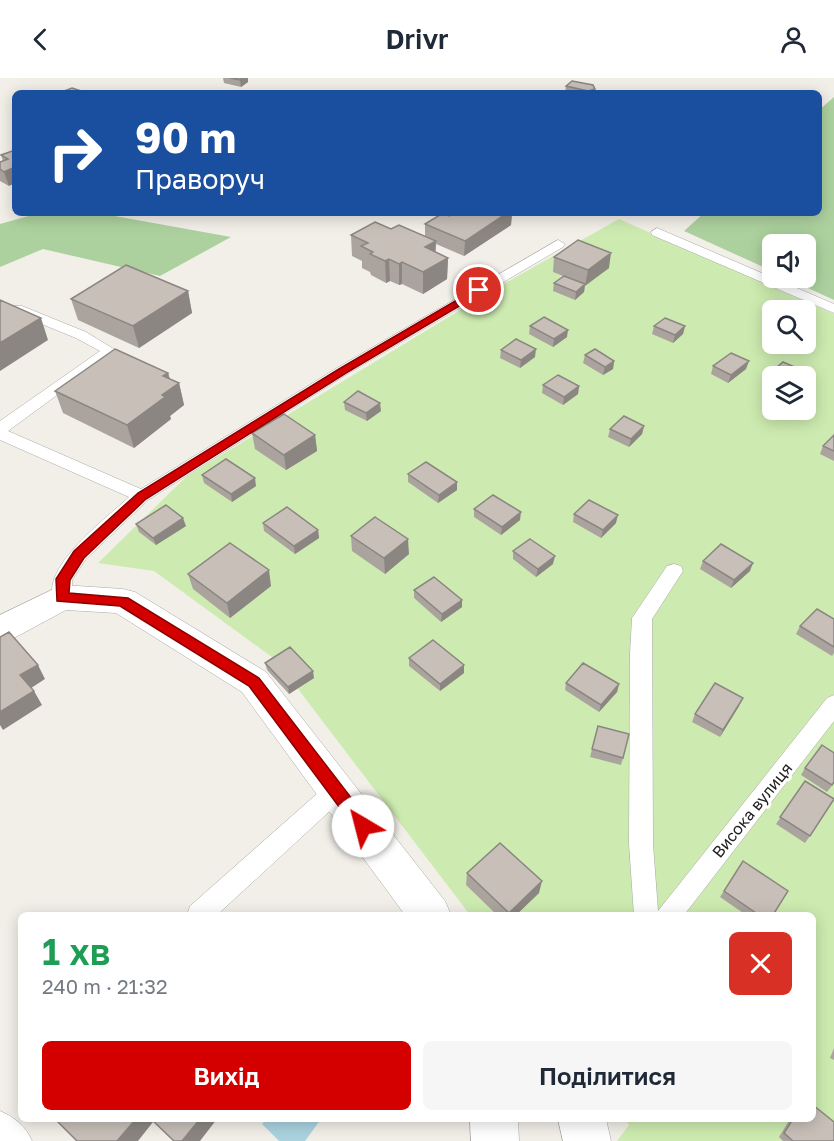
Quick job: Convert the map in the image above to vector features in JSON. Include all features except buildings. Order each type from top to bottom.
[{"type":"street","points":[[0,630],[62,597],[123,601],[254,682],[428,912]]},
{"type":"street","points":[[494,1122],[495,1141]]},
{"type":"street","points":[[583,1122],[587,1141]]},
{"type":"lane","points":[[657,232],[834,309]]},
{"type":"lane","points":[[62,597],[63,579],[79,554],[142,496],[342,371],[558,244]]},
{"type":"lane","points":[[0,302],[81,335],[110,351],[0,429]]},
{"type":"lane","points":[[0,434],[142,496]]},
{"type":"lane","points":[[646,912],[641,844],[640,654],[642,618],[674,571]]},
{"type":"lane","name":"Висока вулиця","points":[[671,912],[816,730],[834,704]]},
{"type":"lane","points":[[202,912],[336,791]]},
{"type":"lane","points":[[0,1125],[18,1141]]},
{"type":"green space","points":[[834,97],[834,300],[808,288],[816,288],[816,234],[762,234],[762,266],[684,231],[701,216],[822,216],[822,107]]},
{"type":"green space","points":[[28,216],[115,216],[231,237],[160,276],[43,249],[0,267],[0,224]]},
{"type":"green space","points":[[619,219],[762,282],[762,288],[775,288],[802,300],[762,300],[762,354],[816,354],[816,306],[834,314],[834,1141],[617,1141],[629,1125],[627,1122],[816,1122],[816,912],[468,912],[276,660],[154,571],[98,563],[187,476],[498,287]]},
{"type":"water","points":[[264,1122],[319,1122],[305,1141],[279,1141],[262,1124]]},
{"type":"route","points":[[363,826],[254,682],[123,601],[62,597],[63,579],[79,554],[142,496],[342,371],[479,290]]}]
